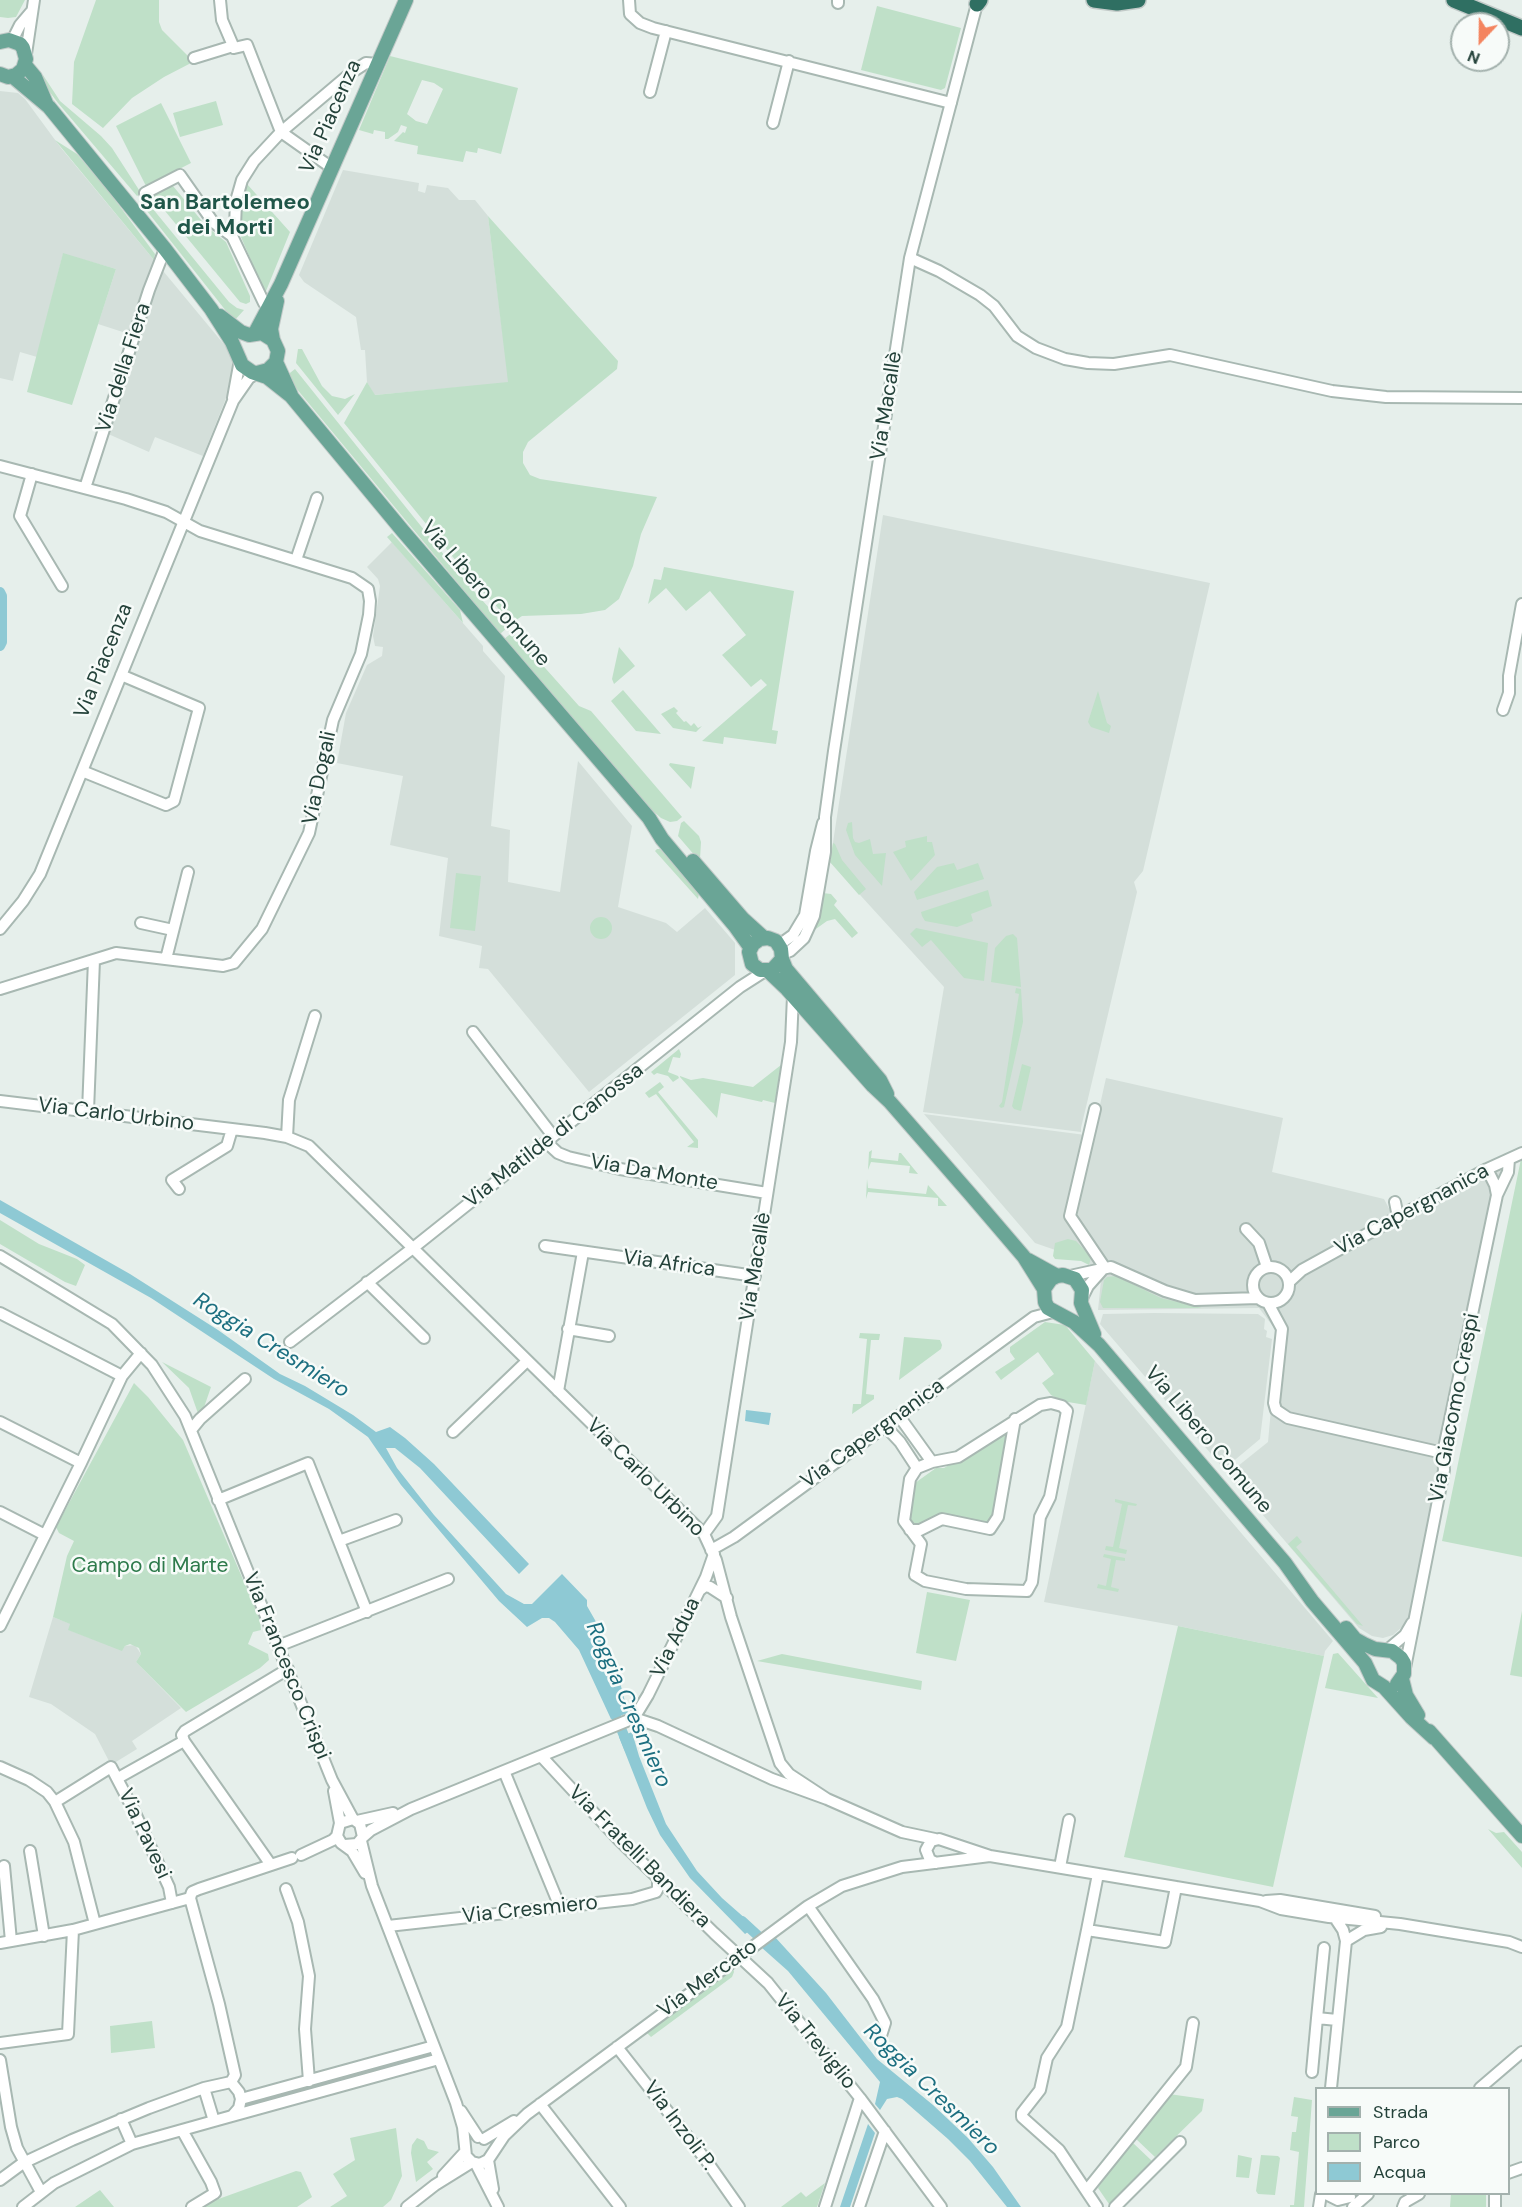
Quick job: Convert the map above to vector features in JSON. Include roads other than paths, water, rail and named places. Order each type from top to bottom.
[{"type":"highway","points":[[1094,0],[1118,3],[1138,0]]},
{"type":"highway","points":[[1454,0],[1522,28]]},
{"type":"main road","name":"Via Piacenza","points":[[252,334],[281,284],[406,0]]},
{"type":"main road","name":"Via Libero Comune","points":[[5,39],[20,44],[49,107],[212,309],[246,369],[267,377],[291,396],[402,530],[649,818],[662,839],[735,926],[750,948],[749,956],[752,964],[766,971],[793,996],[890,1102],[1024,1257],[1044,1292],[1045,1302],[1057,1313],[1081,1327],[1099,1345],[1285,1563],[1317,1595],[1355,1639],[1375,1649],[1392,1651],[1401,1658],[1406,1695],[1434,1737]]},
{"type":"main road","name":"Via Libero Comune","points":[[4,76],[20,72],[26,59]]},
{"type":"main road","name":"Via Libero Comune","points":[[4,76],[49,107]]},
{"type":"main road","name":"Via Piacenza","points":[[273,340],[272,323],[281,284]]},
{"type":"main road","name":"Via Libero Comune","points":[[212,309],[237,330],[268,336],[273,340],[278,351],[276,362],[291,396]]},
{"type":"main road","points":[[239,358],[240,344],[252,334]]},
{"type":"main road","points":[[257,373],[268,370],[276,362]]},
{"type":"main road","name":"Via Libero Comune","points":[[649,818],[668,833],[744,919],[764,938],[772,939],[796,982],[880,1080],[890,1102]]},
{"type":"main road","points":[[750,948],[756,941],[764,938]]},
{"type":"main road","points":[[766,971],[776,968],[781,953]]},
{"type":"main road","name":"Via Libero Comune","points":[[1024,1257],[1080,1284],[1088,1322],[1099,1345]]},
{"type":"main road","points":[[1044,1292],[1051,1279],[1063,1276]]},
{"type":"main road","points":[[1057,1313],[1072,1312],[1082,1299]]},
{"type":"main road","name":"Via Libero Comune","points":[[1285,1563],[1312,1601],[1370,1670],[1373,1680],[1384,1687],[1411,1717],[1434,1737],[1522,1836]]},
{"type":"main road","points":[[1370,1670],[1371,1660],[1386,1651]]},
{"type":"main road","points":[[1384,1687],[1392,1686],[1404,1674]]},
{"type":"street","points":[[26,59],[34,0]]},
{"type":"street","points":[[220,0],[222,20],[233,46]]},
{"type":"street","points":[[629,0],[630,14],[640,23],[951,103]]},
{"type":"street","name":"Via Macallè","points":[[781,953],[790,951],[804,938],[813,916],[825,852],[825,818],[910,258],[978,1]]},
{"type":"street","points":[[5,39],[31,12]]},
{"type":"street","points":[[650,92],[666,31]]},
{"type":"street","points":[[194,58],[233,46],[234,48],[247,45],[281,132],[332,168]]},
{"type":"street","points":[[773,123],[789,61]]},
{"type":"street","points":[[232,236],[235,227],[236,201],[242,180],[254,161],[281,132],[352,72],[366,63],[378,64]]},
{"type":"street","points":[[145,193],[180,175],[213,222],[232,236],[264,303],[269,306]]},
{"type":"street","name":"Via della Fiera","points":[[85,488],[165,249]]},
{"type":"street","points":[[910,258],[939,271],[994,306],[1017,336],[1026,342],[1065,359],[1114,364],[1170,355],[1343,392],[1386,398],[1522,398]]},
{"type":"street","name":"Via Piacenza","points":[[233,401],[239,358]]},
{"type":"street","name":"Via Piacenza","points":[[0,929],[23,901],[40,874],[233,401],[249,378],[257,373]]},
{"type":"street","name":"Via Dogali","points":[[0,466],[166,512],[200,531],[361,582],[368,589],[370,601],[361,654],[333,720],[309,833],[262,928],[234,963],[223,966],[116,953],[0,989]]},
{"type":"street","points":[[32,474],[20,516],[62,586]]},
{"type":"street","points":[[296,560],[317,498]]},
{"type":"street","points":[[1503,710],[1509,693],[1509,675],[1522,604]]},
{"type":"street","points":[[82,771],[166,805],[174,801],[199,708],[121,675]]},
{"type":"street","points":[[166,959],[188,872]]},
{"type":"street","points":[[141,923],[173,930]]},
{"type":"street","points":[[88,1111],[94,960]]},
{"type":"street","name":"Via Matilde di Canossa","points":[[740,987],[752,964]]},
{"type":"street","name":"Via Matilde di Canossa","points":[[290,1342],[413,1248],[740,987],[766,971]]},
{"type":"street","name":"Via Macallè","points":[[704,1534],[717,1516],[791,1042],[793,996]]},
{"type":"street","points":[[287,1137],[289,1100],[315,1016]]},
{"type":"street","points":[[473,1032],[549,1139]]},
{"type":"street","name":"Via Carlo Urbino","points":[[0,1101],[287,1137],[309,1146],[704,1534],[713,1552],[731,1617],[780,1763]]},
{"type":"street","points":[[1082,1299],[1088,1286],[1105,1268],[1070,1216],[1095,1108]]},
{"type":"street","name":"Via Carlo Urbino","points":[[179,1189],[172,1180],[227,1146],[232,1129]]},
{"type":"street","name":"Via Da Monte","points":[[549,1139],[558,1153],[568,1157],[620,1169],[767,1193]]},
{"type":"street","name":"Via Capergnanica","points":[[1063,1276],[1105,1268],[1118,1269],[1165,1292],[1196,1300],[1260,1297],[1280,1301],[1288,1293],[1288,1278],[1398,1216],[1486,1169],[1522,1153]]},
{"type":"street","name":"Via Giacomo Crespi","points":[[1404,1674],[1444,1470],[1443,1453],[1497,1195],[1508,1172],[1509,1159]]},
{"type":"street","points":[[1486,1169],[1495,1185],[1497,1195]]},
{"type":"street","points":[[1395,1203],[1398,1216]]},
{"type":"street","points":[[1246,1229],[1259,1244],[1267,1267],[1278,1268],[1288,1278]]},
{"type":"street","name":"Via Africa","points":[[545,1246],[755,1276]]},
{"type":"street","points":[[558,1391],[583,1252]]},
{"type":"street","name":"Via Francesco Crispi","points":[[0,1256],[112,1324],[152,1365],[185,1416],[332,1780]]},
{"type":"street","name":"Via Capergnanica","points":[[1260,1297],[1256,1275],[1267,1267]]},
{"type":"street","points":[[367,1282],[424,1338]]},
{"type":"street","points":[[1034,1317],[1044,1292]]},
{"type":"street","points":[[1260,1297],[1282,1329],[1274,1403],[1276,1410],[1288,1418],[1443,1453]]},
{"type":"street","points":[[0,1313],[122,1376]]},
{"type":"street","name":"Via Capergnanica","points":[[713,1552],[1034,1317],[1057,1313]]},
{"type":"street","points":[[568,1329],[609,1336]]},
{"type":"street","points":[[0,1626],[122,1376],[141,1353]]},
{"type":"street","points":[[453,1432],[527,1361]]},
{"type":"street","points":[[191,1430],[200,1419],[246,1379]]},
{"type":"street","points":[[1051,1403],[1062,1406],[1067,1411],[1050,1497],[1040,1518],[1032,1582],[1027,1591],[966,1589],[925,1581],[915,1575],[921,1544],[904,1521],[910,1479],[917,1468],[932,1462],[958,1457],[1015,1419],[1040,1405],[1051,1403]]},
{"type":"street","points":[[898,1416],[932,1462]]},
{"type":"street","points":[[910,1530],[920,1530],[942,1519],[990,1528],[998,1517],[1015,1419]]},
{"type":"street","points":[[0,1422],[81,1463]]},
{"type":"street","points":[[885,1426],[900,1442],[917,1468]]},
{"type":"street","points":[[218,1500],[308,1463],[367,1612]]},
{"type":"street","points":[[0,1512],[45,1535]]},
{"type":"street","points":[[339,1542],[396,1520]]},
{"type":"street","name":"Via Adua","points":[[634,1718],[648,1695],[700,1590],[713,1552]]},
{"type":"street","points":[[278,1646],[448,1579]]},
{"type":"street","points":[[700,1590],[705,1586],[710,1587],[727,1598]]},
{"type":"street","name":"Via Giacomo Crespi","points":[[1386,1651],[1405,1635],[1413,1620]]},
{"type":"street","points":[[271,1865],[184,1742],[182,1735],[185,1731],[288,1669]]},
{"type":"street","points":[[648,1695],[648,1713],[658,1726]]},
{"type":"street","points":[[345,1845],[354,1846],[370,1830],[411,1809],[634,1718],[658,1726],[798,1790],[827,1799],[903,1832],[990,1856],[1260,1901],[1281,1909],[1335,1918],[1400,1924],[1509,1942],[1522,1947]]},
{"type":"street","points":[[118,1778],[184,1742]]},
{"type":"street","name":"Via Fratelli Bandiera","points":[[541,1756],[619,1840],[658,1878],[744,1952]]},
{"type":"street","points":[[759,1771],[772,1768],[780,1763],[789,1774],[827,1799]]},
{"type":"street","name":"Via Pavesi","points":[[55,1802],[111,1767],[169,1887],[172,1903]]},
{"type":"street","points":[[0,1770],[29,1780],[47,1792],[55,1802],[74,1842],[95,1924]]},
{"type":"street","points":[[504,1771],[560,1906]]},
{"type":"street","points":[[332,1780],[362,1828],[362,1839],[372,1887]]},
{"type":"street","points":[[0,2180],[23,2163],[121,2119],[204,2088],[231,2082],[236,2074],[191,1901],[192,1892],[296,1857],[333,1840],[337,1836],[340,1823],[332,1780]]},
{"type":"street","points":[[340,1823],[411,1809]]},
{"type":"street","points":[[1060,1867],[1069,1820]]},
{"type":"street","points":[[903,1832],[926,1850],[930,1860],[940,1862],[949,1853],[946,1842]]},
{"type":"street","points":[[337,1836],[352,1851],[372,1887],[456,2103],[465,2150],[498,2207]]},
{"type":"street","points":[[926,1850],[928,1844],[934,1839]]},
{"type":"street","name":"Via Mercato","points":[[902,1868],[926,1850]]},
{"type":"street","points":[[30,1851],[44,1936]]},
{"type":"street","name":"Via Mercato","points":[[490,2156],[504,2136],[527,2114],[807,1906],[842,1886],[902,1868],[990,1856]]},
{"type":"street","points":[[4,1866],[6,1942],[73,1930],[172,1903],[191,1901]]},
{"type":"street","points":[[1098,1874],[1067,2027],[1047,2058],[1040,2090],[1023,2109],[1022,2117],[1059,2150],[1098,2207]]},
{"type":"street","name":"Via Cresmiero","points":[[388,1926],[651,1895],[658,1888],[658,1878]]},
{"type":"street","points":[[1088,1930],[1165,1942],[1176,1887]]},
{"type":"street","points":[[286,1889],[298,1922],[309,1976],[305,2029],[309,2081]]},
{"type":"street","points":[[1260,1901],[1280,1900],[1375,1916],[1400,1924]]},
{"type":"street","points":[[807,1906],[873,1999],[885,2023],[879,2042]]},
{"type":"street","points":[[1331,2087],[1346,1941],[1335,1918]]},
{"type":"street","points":[[1346,1941],[1364,1930],[1400,1924]]},
{"type":"street","points":[[0,2043],[68,2034],[73,1930]]},
{"type":"street","points":[[1509,1942],[1522,1941]]},
{"type":"street","points":[[1312,2072],[1324,1948]]},
{"type":"street","name":"Via Treviglio","points":[[744,1952],[860,2098],[825,2207]]},
{"type":"street","points":[[1317,2018],[1337,2020]]},
{"type":"street","points":[[1087,2190],[1186,2067],[1193,2023]]},
{"type":"street","points":[[241,2099],[434,2046]]},
{"type":"street","name":"Via Inzoli P.","points":[[617,2047],[706,2160],[739,2207]]},
{"type":"street","points":[[1481,2087],[1522,2052]]},
{"type":"street","points":[[23,2207],[54,2183],[132,2144],[439,2059]]},
{"type":"street","points":[[0,2060],[3,2096],[11,2127],[23,2163],[40,2192]]},
{"type":"street","points":[[231,2082],[236,2086],[241,2099],[239,2108],[232,2116]]},
{"type":"street","points":[[204,2088],[214,2121]]},
{"type":"street","points":[[860,2098],[941,2207]]},
{"type":"street","points":[[456,2103],[481,2138],[490,2143],[490,2178],[498,2207]]},
{"type":"street","points":[[540,2104],[620,2207]]},
{"type":"street","name":"Via Mercato","points":[[481,2138],[527,2114]]},
{"type":"street","points":[[121,2119],[132,2144]]},
{"type":"street","points":[[182,2130],[215,2193],[192,2207]]},
{"type":"street","points":[[859,2207],[885,2131]]},
{"type":"street","points":[[435,2185],[470,2141],[481,2138]]},
{"type":"street","points":[[1114,2207],[1180,2142]]},
{"type":"street","points":[[407,2207],[435,2185],[490,2156]]},
{"type":"street","points":[[1329,2195],[1338,2200],[1352,2199]]},
{"type":"street","points":[[1403,2207],[1405,2202],[1416,2195]]},
{"type":"street","points":[[1339,2207],[1352,2199]]},
{"type":"water","name":"Roggia Cresmiero","points":[[0,1200],[130,1274],[218,1330],[280,1374],[353,1415],[376,1432],[390,1427],[405,1438],[434,1464],[529,1564],[519,1574],[420,1468],[395,1448],[386,1448],[397,1468],[434,1515],[506,1594],[524,1604],[532,1604],[562,1574],[587,1600],[587,1606],[617,1671],[628,1713],[611,1719],[579,1650],[555,1622],[549,1618],[542,1618],[527,1627],[499,1601],[401,1485],[368,1437],[329,1409],[274,1379],[151,1298],[0,1213]]},
{"type":"water","points":[[746,1410],[771,1413],[769,1425],[745,1421]]},
{"type":"water","name":"Roggia Cresmiero","points":[[632,1732],[666,1824],[697,1871],[722,1898],[755,1927],[745,1934],[690,1878],[660,1835],[619,1737]]},
{"type":"water","name":"Roggia Cresmiero","points":[[775,1937],[826,1993],[877,2059],[933,2105],[968,2138],[993,2167],[1021,2207],[1007,2207],[970,2161],[902,2099],[897,2097],[887,2099],[880,2110],[875,2104],[880,2082],[788,1971],[761,1947]]},
{"type":"water","points":[[868,2124],[875,2133],[850,2207],[840,2207]]},
{"type":"waterway","name":"Roggia Cresmiero","points":[[0,592],[2,596],[2,642],[0,646]]},
{"type":"waterway","name":"Roggia Cresmiero","points":[[611,1704],[629,1748]]},
{"type":"waterway","name":"Roggia Cresmiero","points":[[742,1921],[768,1945]]},
{"type":"district","name":"San Bartolemeo dei Morti","points":[[225,216]]},
{"type":"park label","name":"Campo di Marte","points":[[150,1566]]}]
